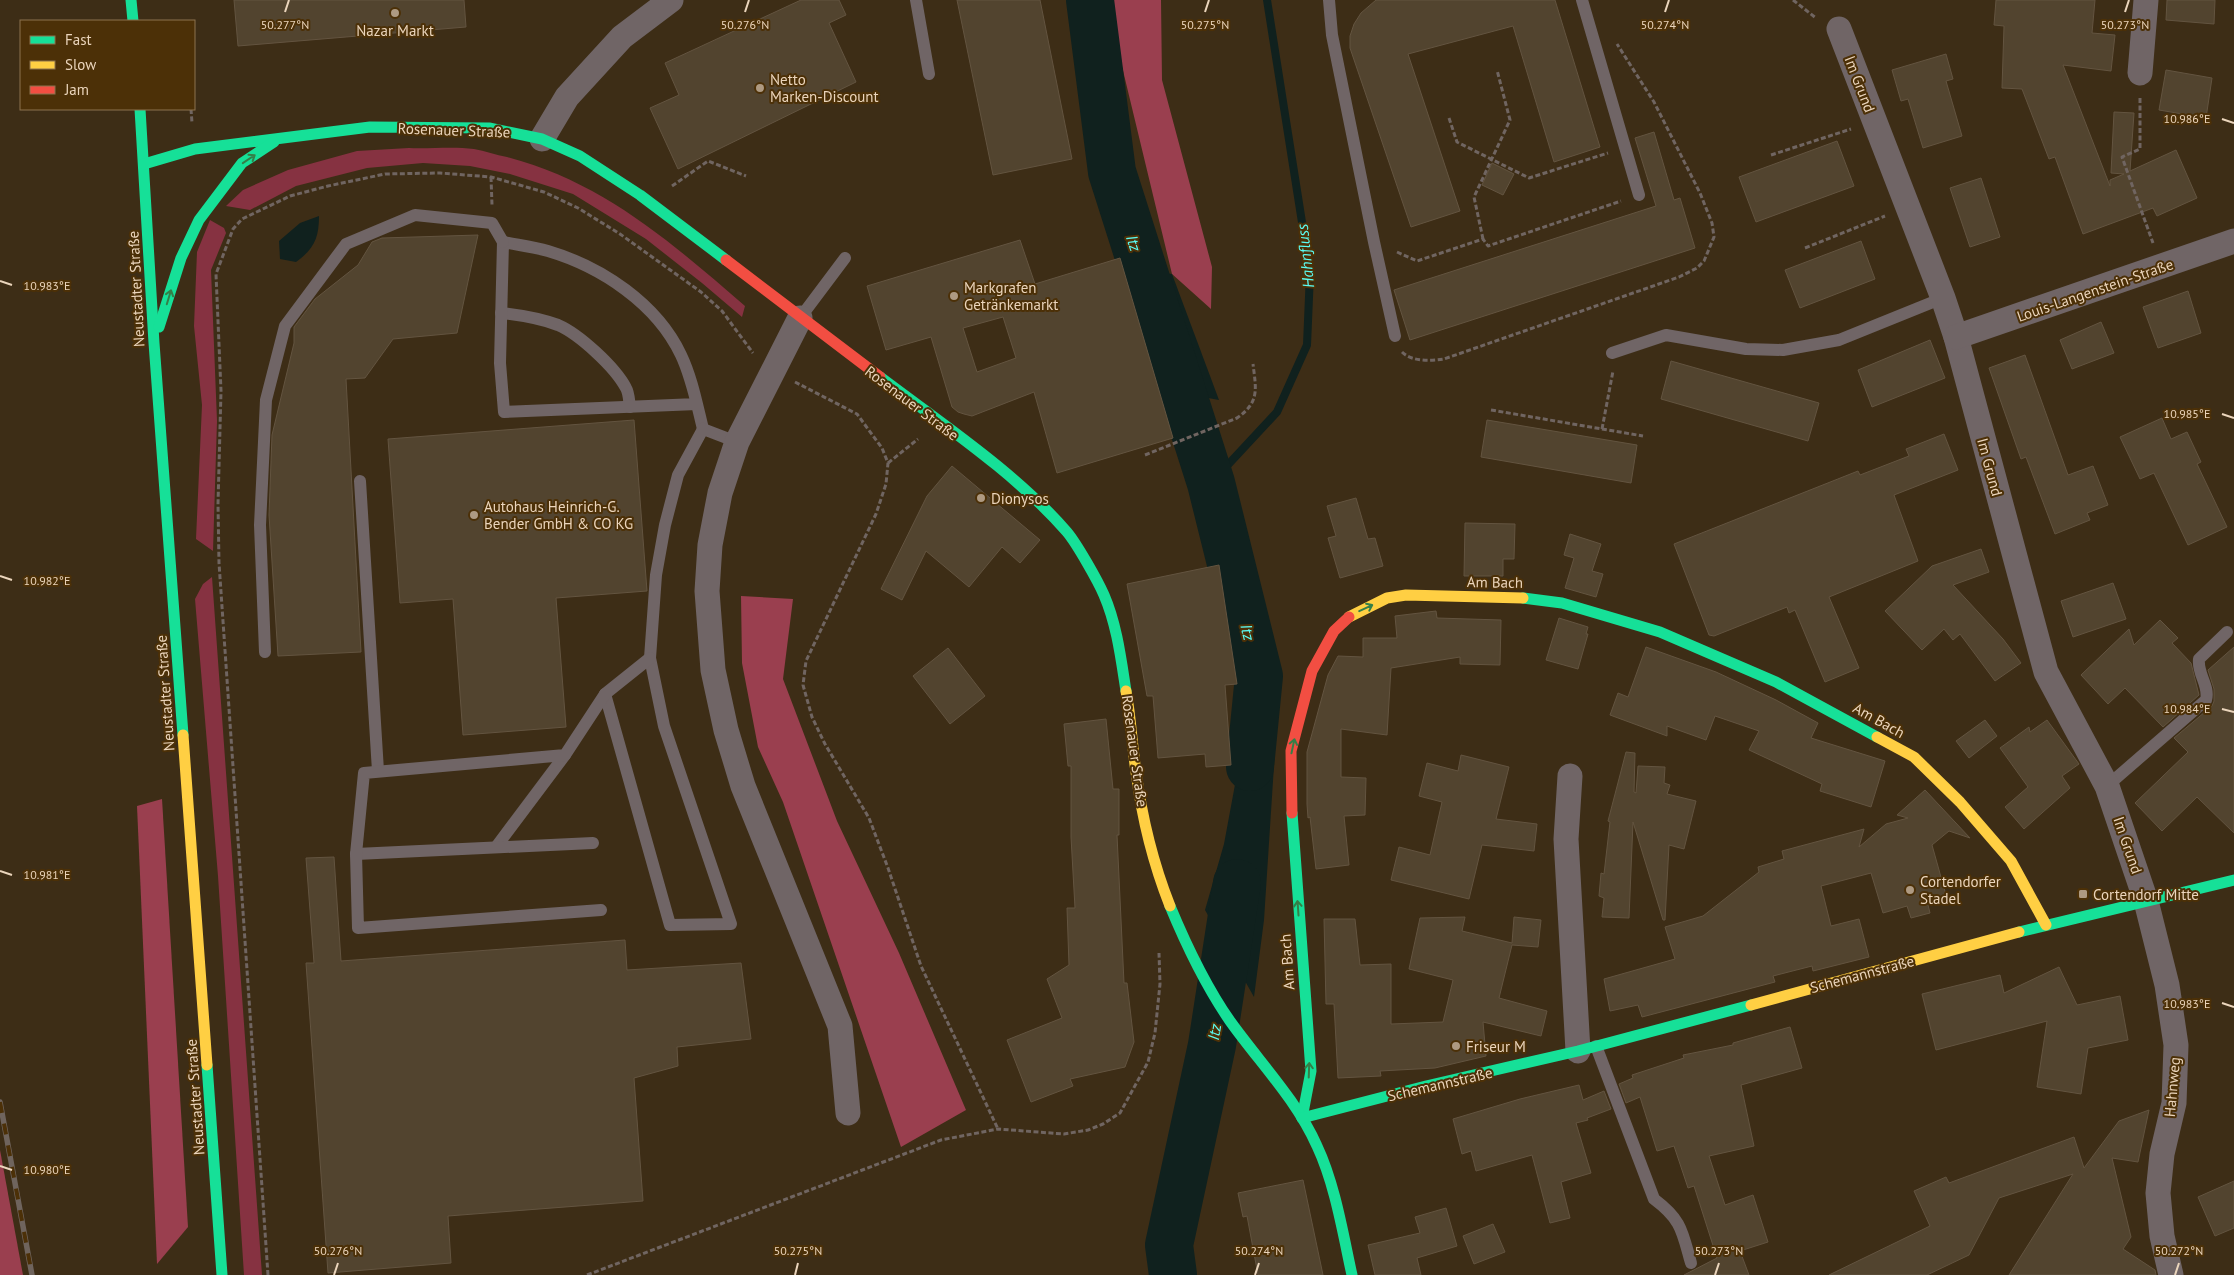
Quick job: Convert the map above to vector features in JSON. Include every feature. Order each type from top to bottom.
[{"type":"street","points":[[131,0],[133,20]]},
{"type":"street","points":[[542,139],[567,97],[622,37],[671,0]]},
{"type":"street","points":[[2140,73],[2146,0]]},
{"type":"street","name":"Im Grund","points":[[1839,29],[1943,298],[1956,337],[2046,672],[2108,786],[2146,901]]},
{"type":"street","name":"Neustadter Straße","points":[[140,110],[154,343],[222,1275]]},
{"type":"street","name":"Rosenauer Straße","points":[[144,164],[195,149],[282,137],[370,128],[489,128],[542,139],[580,156],[648,201],[988,459],[1046,510],[1069,534],[1104,595],[1118,647],[1127,694],[1136,773],[1146,829],[1160,880],[1182,934],[1205,982],[1231,1022],[1269,1069],[1302,1118],[1318,1147],[1329,1181],[1352,1275]]},
{"type":"street","points":[[154,343],[181,258],[199,220],[242,163],[282,137]]},
{"type":"street","name":"Louis-Langenstein-Straße","points":[[1956,337],[2162,268],[2234,241]]},
{"type":"street","points":[[800,318],[737,442],[720,492],[710,545],[707,591],[713,670],[726,730],[743,786],[840,1026],[848,1113]]},
{"type":"street","name":"Am Bach","points":[[1302,1118],[1310,1071],[1291,805],[1291,752],[1312,671],[1334,631],[1351,615],[1387,598],[1406,595],[1535,598],[1562,603],[1660,632],[1708,651],[1776,682],[1914,757],[1960,802],[2011,861],[2046,924]]},
{"type":"street","points":[[1570,776],[1566,839],[1587,1049]]},
{"type":"street","name":"Schemannstraße","points":[[1302,1118],[1426,1086],[1587,1049],[2046,924],[2234,880]]},
{"type":"street","name":"Hahnweg","points":[[2146,901],[2167,985],[2176,1045],[2174,1103],[2162,1154],[2158,1193],[2162,1236],[2171,1275]]},
{"type":"lane","points":[[916,0],[929,74]]},
{"type":"lane","points":[[1329,0],[1332,35],[1395,336]]},
{"type":"lane","points":[[1582,0],[1639,195]]},
{"type":"lane","points":[[265,652],[260,525],[266,409],[284,326],[346,244],[415,215],[492,223],[503,242],[500,363],[504,412],[697,404]]},
{"type":"lane","points":[[503,242],[548,252],[580,264],[609,280],[641,302],[664,327],[681,356],[703,429],[678,475],[665,525],[656,575],[650,658],[664,726],[731,924],[670,925],[605,694]]},
{"type":"lane","points":[[800,318],[845,258]]},
{"type":"lane","points":[[1615,352],[1666,335],[1746,349],[1783,350],[1839,340],[1943,298]]},
{"type":"lane","points":[[501,313],[528,316],[559,326],[583,341],[610,366],[627,388],[630,407]]},
{"type":"lane","points":[[703,429],[737,442]]},
{"type":"lane","points":[[360,481],[378,771]]},
{"type":"lane","points":[[2108,786],[2206,700],[2208,694],[2199,670],[2199,659],[2227,632]]},
{"type":"lane","points":[[496,847],[565,755],[605,694],[650,658]]},
{"type":"lane","points":[[565,755],[364,772],[356,854],[358,928],[601,910]]},
{"type":"lane","points":[[356,854],[593,842]]},
{"type":"lane","points":[[1587,1049],[1654,1200],[1669,1210],[1681,1226],[1691,1263]]},
{"type":"path","points":[[1395,336],[1399,350],[1406,356],[1430,361],[1444,359],[1679,277],[1697,268],[1704,261],[1714,237],[1712,223],[1700,193],[1654,102],[1632,68]]},
{"type":"path","points":[[1497,70],[1510,120],[1474,197],[1483,238],[1488,246],[1639,195]]},
{"type":"path","points":[[2140,73],[2140,149],[2122,157],[2162,268]]},
{"type":"path","points":[[1450,118],[1457,142],[1529,178],[1625,148]]},
{"type":"path","points":[[1771,155],[1875,121]]},
{"type":"path","points":[[648,201],[708,161],[746,176]]},
{"type":"path","points":[[491,177],[492,223]]},
{"type":"path","points":[[1804,248],[1908,207]]},
{"type":"path","points":[[233,229],[216,274],[221,391],[218,504],[219,563],[268,1275]]},
{"type":"path","points":[[1374,242],[1417,261],[1483,238]]},
{"type":"path","points":[[1602,429],[1615,352]]},
{"type":"path","points":[[1145,455],[1237,418],[1247,411],[1254,401],[1256,390],[1253,364]]},
{"type":"path","points":[[1491,410],[1643,436]]},
{"type":"path","points":[[888,463],[940,423]]},
{"type":"path","points":[[587,1275],[941,1140],[998,1129],[1064,1134],[1088,1130],[1103,1124],[1120,1113],[1148,1062],[1155,1033],[1160,984],[1159,947]]},
{"type":"shaded area","points":[[1106,0],[1161,0],[1162,80],[1212,267],[1211,309],[1172,274]]},
{"type":"shaded area","points":[[409,148],[466,148],[478,150],[542,168],[574,182],[635,217],[691,260],[745,306],[742,317],[646,239],[573,194],[510,174],[470,166],[423,163],[367,168],[296,186],[250,210],[226,206],[243,190],[288,170],[357,151]]},
{"type":"shaded area","points":[[210,220],[224,228],[226,233],[211,270],[217,421],[213,551],[196,539],[202,405],[194,326],[197,252]]},
{"type":"shaded area","points":[[212,577],[262,1275],[244,1275],[218,876],[195,599],[203,584]]},
{"type":"shaded area","points":[[741,596],[793,599],[783,679],[837,821],[899,953],[966,1110],[901,1147],[783,802],[758,747],[742,663]]},
{"type":"shaded area","points":[[162,799],[188,1227],[157,1264],[137,806]]},
{"type":"shaded area","points":[[0,1150],[23,1275],[0,1275]]},
{"type":"water","points":[[319,216],[318,231],[311,248],[296,262],[280,259],[279,241],[300,223]]},
{"type":"water","points":[[1129,270],[1172,274],[1219,400],[1175,392]]},
{"type":"water","points":[[1245,691],[1277,719],[1264,920],[1254,997],[1205,910],[1224,844],[1249,709]]},
{"type":"building","points":[[234,0],[464,0],[466,27],[238,46]]},
{"type":"building","name":"Netto Marken-Discount","points":[[801,0],[839,0],[846,15],[829,23],[856,82],[678,169],[650,108],[679,95],[665,63]]},
{"type":"building","points":[[957,0],[1040,0],[1072,159],[993,175]]},
{"type":"building","points":[[1376,0],[1555,0],[1600,147],[1554,162],[1513,26],[1408,54],[1460,211],[1411,227],[1350,48],[1350,36],[1354,24],[1361,13]]},
{"type":"building","points":[[1996,0],[2095,0],[2092,33],[2115,35],[2111,71],[2063,65],[2110,186],[2110,180],[2124,174],[2111,173],[2114,112],[2134,113],[2130,171],[2176,150],[2197,198],[2157,216],[2153,208],[2083,234],[2055,157],[2049,159],[2022,89],[2002,88],[2004,26],[1994,25]]},
{"type":"building","points":[[2167,0],[2215,0],[2214,24],[2166,20]]},
{"type":"building","points":[[1946,54],[1953,79],[1946,81],[1962,136],[1923,148],[1908,99],[1901,101],[1892,70]]},
{"type":"building","points":[[2166,70],[2212,78],[2206,118],[2159,110]]},
{"type":"building","points":[[1654,132],[1674,200],[1680,198],[1695,248],[1410,340],[1394,290],[1656,206],[1635,138]]},
{"type":"building","points":[[1837,141],[1854,186],[1756,222],[1739,177]]},
{"type":"building","points":[[1492,163],[1514,174],[1503,195],[1482,185]]},
{"type":"building","points":[[1981,178],[2000,237],[1970,247],[1950,188]]},
{"type":"building","points":[[478,235],[457,333],[393,339],[365,378],[346,379],[361,652],[278,656],[269,515],[272,435],[294,343],[294,327],[315,299],[358,265],[372,242],[382,238]]},
{"type":"building","points":[[1020,240],[1035,284],[1120,258],[1173,438],[1057,473],[1034,392],[972,416],[958,412],[952,407],[931,337],[886,350],[867,286]],"holes":[[[1003,317],[1016,358],[977,372],[963,328]]]},
{"type":"building","points":[[1861,241],[1875,279],[1800,308],[1785,270]]},
{"type":"building","points":[[2188,291],[2201,333],[2158,348],[2143,307]]},
{"type":"building","points":[[2101,322],[2114,353],[2072,369],[2060,340]]},
{"type":"building","points":[[1930,340],[1945,378],[1872,407],[1858,370]]},
{"type":"building","points":[[2025,355],[2068,475],[2093,466],[2108,505],[2087,513],[2090,520],[2055,534],[2026,457],[2021,459],[1989,368]]},
{"type":"building","points":[[1671,361],[1819,403],[1808,441],[1661,399]]},
{"type":"building","points":[[2162,418],[2171,439],[2187,432],[2201,462],[2197,464],[2227,527],[2188,545],[2154,473],[2140,479],[2120,437]]},
{"type":"building","points":[[634,420],[647,591],[556,598],[566,727],[463,735],[453,599],[400,603],[388,439]]},
{"type":"building","points":[[1487,420],[1637,445],[1631,483],[1481,457]]},
{"type":"building","points":[[1944,434],[1958,470],[1894,495],[1918,561],[1829,597],[1859,668],[1825,682],[1795,610],[1789,613],[1787,607],[1714,636],[1709,635],[1674,544],[1858,471],[1860,475],[1909,456],[1906,449]]},
{"type":"building","points":[[952,466],[1040,540],[1020,563],[1002,547],[969,587],[926,551],[902,600],[881,589],[927,496]]},
{"type":"building","points":[[1356,498],[1368,539],[1375,538],[1383,566],[1340,578],[1328,538],[1336,536],[1327,506]]},
{"type":"building","points":[[1465,523],[1515,524],[1514,559],[1503,559],[1503,576],[1464,576]]},
{"type":"building","points":[[1570,534],[1601,544],[1592,571],[1603,574],[1596,597],[1565,588],[1574,558],[1564,555]]},
{"type":"building","points":[[1981,549],[1989,572],[1953,585],[2003,639],[2021,663],[1995,681],[1960,634],[1953,640],[1944,629],[1922,650],[1885,611],[1932,566]]},
{"type":"building","points":[[1219,565],[1237,684],[1225,685],[1231,765],[1206,767],[1205,754],[1158,758],[1153,696],[1147,696],[1127,584]]},
{"type":"building","points":[[2113,583],[2126,619],[2073,637],[2061,601]]},
{"type":"building","points":[[1436,611],[1437,618],[1501,620],[1500,665],[1460,664],[1460,657],[1391,668],[1387,735],[1341,729],[1341,777],[1366,778],[1365,815],[1344,816],[1349,865],[1316,869],[1310,817],[1308,818],[1307,752],[1328,675],[1338,656],[1363,657],[1363,638],[1397,638],[1395,616]]},
{"type":"building","points":[[1559,618],[1588,627],[1586,634],[1588,634],[1578,669],[1546,660]]},
{"type":"building","points":[[2160,620],[2178,638],[2172,643],[2191,663],[2199,695],[2163,727],[2125,688],[2108,704],[2081,675],[2129,629],[2134,645]]},
{"type":"building","points":[[1646,647],[1716,672],[1776,700],[1818,723],[1811,738],[1885,761],[1871,807],[1820,791],[1822,784],[1749,750],[1759,731],[1715,716],[1706,740],[1667,726],[1667,736],[1610,715],[1618,693],[1628,697]]},
{"type":"building","points":[[2234,647],[2234,833],[2197,797],[2162,831],[2135,803],[2188,752],[2174,738],[2212,706],[2214,689],[2208,670]]},
{"type":"building","points":[[948,648],[985,696],[950,724],[913,676]]},
{"type":"building","points":[[1106,719],[1113,789],[1119,789],[1119,835],[1117,835],[1124,983],[1127,983],[1134,1042],[1125,1067],[1070,1079],[1073,1086],[1031,1102],[1007,1040],[1062,1018],[1047,979],[1069,965],[1067,908],[1075,908],[1071,837],[1071,766],[1068,766],[1064,724]]},
{"type":"building","points":[[1985,720],[1997,736],[1969,758],[1956,741]]},
{"type":"building","points":[[2047,720],[2079,764],[2062,776],[2070,788],[2024,829],[2005,807],[2028,787],[2000,748],[2029,727],[2030,732]]},
{"type":"building","points":[[1626,752],[1635,753],[1634,792],[1636,793],[1638,766],[1665,767],[1664,783],[1670,785],[1667,794],[1696,801],[1684,849],[1669,845],[1665,920],[1663,920],[1633,822],[1629,918],[1602,917],[1604,898],[1599,896],[1601,873],[1604,874],[1610,822],[1608,821]]},
{"type":"building","points":[[1461,755],[1509,767],[1496,819],[1537,824],[1534,851],[1482,845],[1469,899],[1391,880],[1399,847],[1430,855],[1442,802],[1419,796],[1427,763],[1458,771]]},
{"type":"building","points":[[1925,790],[1970,838],[1949,831],[1932,845],[1946,895],[1927,901],[1930,913],[1911,918],[1907,906],[1883,913],[1871,873],[1821,886],[1831,926],[1859,919],[1869,957],[1813,971],[1812,966],[1773,976],[1775,982],[1642,1017],[1638,1005],[1610,1011],[1604,979],[1675,959],[1665,927],[1703,916],[1759,872],[1758,867],[1784,859],[1782,851],[1864,829],[1859,847],[1886,824],[1908,818],[1897,815]]},
{"type":"building","points":[[334,857],[341,961],[625,940],[627,970],[741,963],[751,1039],[677,1047],[678,1066],[634,1078],[643,1201],[448,1216],[451,1263],[328,1273],[306,963],[314,963],[306,858]]},
{"type":"building","points":[[1465,917],[1462,931],[1512,943],[1514,917],[1541,920],[1538,947],[1512,945],[1499,998],[1547,1011],[1541,1036],[1483,1022],[1486,1056],[1435,1068],[1380,1071],[1381,1076],[1338,1078],[1334,1004],[1326,1004],[1324,919],[1355,919],[1360,965],[1391,964],[1391,1024],[1443,1022],[1453,980],[1409,969],[1420,918]]},
{"type":"building","points":[[2059,967],[2077,1005],[2120,996],[2128,1040],[2088,1048],[2081,1094],[2037,1087],[2047,1021],[1936,1050],[1922,994],[2000,975],[2004,993]]},
{"type":"building","points":[[1790,1027],[1802,1068],[1741,1085],[1754,1146],[1709,1156],[1725,1205],[1753,1195],[1768,1242],[1740,1251],[1749,1275],[1684,1275],[1717,1258],[1694,1186],[1688,1188],[1674,1146],[1657,1151],[1640,1097],[1626,1103],[1619,1084],[1633,1078],[1632,1075],[1684,1058],[1683,1055],[1733,1045],[1733,1043]]},
{"type":"building","points":[[1579,1085],[1583,1100],[1604,1091],[1611,1109],[1587,1118],[1588,1120],[1576,1123],[1591,1173],[1561,1182],[1570,1218],[1550,1223],[1532,1155],[1476,1171],[1471,1151],[1462,1154],[1453,1119],[1520,1099]]},
{"type":"building","points":[[2149,1110],[2138,1162],[2112,1158],[2131,1237],[2123,1249],[2155,1270],[2156,1275],[2009,1275],[2073,1174],[1999,1198],[1969,1255],[1927,1275],[1829,1275],[1930,1226],[1914,1191],[1946,1177],[1949,1183],[2074,1137],[2084,1168],[2119,1121]]},
{"type":"building","points":[[1303,1180],[1323,1275],[1258,1275],[1247,1216],[1243,1217],[1238,1193]]},
{"type":"building","points":[[2234,1181],[2234,1228],[2215,1236],[2198,1197]]},
{"type":"building","points":[[1446,1208],[1457,1246],[1417,1258],[1421,1275],[1375,1275],[1368,1245],[1420,1233],[1415,1217]]},
{"type":"building","points":[[1493,1224],[1505,1252],[1474,1264],[1463,1236]]},
{"type":"waterway","name":"Itz","points":[[1090,0],[1112,172],[1211,483],[1259,676],[1250,767]]},
{"type":"waterway","name":"Hahnfluss","points":[[1211,483],[1277,412],[1307,345],[1310,273],[1267,0]]},
{"type":"waterway","name":"Itz","points":[[1173,1275],[1169,1245],[1212,1045],[1237,883]]},
{"type":"railway","points":[[0,1102],[32,1275]]},
{"type":"traffic: fast","points":[[131,0],[133,20]]},
{"type":"traffic: fast","points":[[140,110],[154,343],[183,735]]},
{"type":"traffic: fast","points":[[144,164],[195,149],[370,127],[489,128],[542,139],[580,156],[640,195],[726,260]]},
{"type":"traffic: fast","points":[[159,327],[181,258],[199,220],[242,163],[274,142]]},
{"type":"traffic: fast","points":[[880,377],[978,450],[1025,490],[1067,532],[1092,572],[1108,606],[1118,642],[1126,691]]},
{"type":"traffic: fast","points":[[1523,598],[1562,603],[1660,632],[1776,682],[1877,737]]},
{"type":"traffic: fast","points":[[1292,813],[1311,1071],[1302,1118]]},
{"type":"traffic: fast","points":[[2019,932],[2234,880]]},
{"type":"traffic: fast","points":[[1170,906],[1212,994],[1230,1021],[1288,1097],[1317,1146],[1334,1193],[1352,1275]]},
{"type":"traffic: fast","points":[[1302,1118],[1426,1086],[1578,1051],[1751,1005]]},
{"type":"traffic: fast","points":[[207,1065],[222,1275]]},
{"type":"traffic: slow","points":[[1349,617],[1387,598],[1406,595],[1523,598]]},
{"type":"traffic: slow","points":[[1126,691],[1141,806],[1153,857],[1170,906]]},
{"type":"traffic: slow","points":[[183,735],[207,1065]]},
{"type":"traffic: slow","points":[[1877,737],[1914,757],[1960,802],[2011,861],[2046,925]]},
{"type":"traffic: slow","points":[[1751,1005],[2019,932]]},
{"type":"traffic: jam","points":[[726,260],[880,377]]},
{"type":"traffic: jam","points":[[1292,813],[1291,751],[1312,671],[1334,631],[1349,617]]},
{"type":"place","name":"Nazar Markt","points":[[395,13]]},
{"type":"place","name":"Netto Marken-Discount","points":[[760,88]]},
{"type":"place","name":"Markgrafen Getränkemarkt","points":[[954,296]]},
{"type":"place","name":"Dionysos","points":[[981,498]]},
{"type":"place","name":"Autohaus Heinrich-G. Bender GmbH & CO KG","points":[[474,515]]},
{"type":"place","name":"Cortendorfer Stadel","points":[[1910,890]]},
{"type":"place","name":"Cortendorf Mitte","points":[[2083,894]]},
{"type":"place","name":"Friseur M","points":[[1456,1046]]}]
